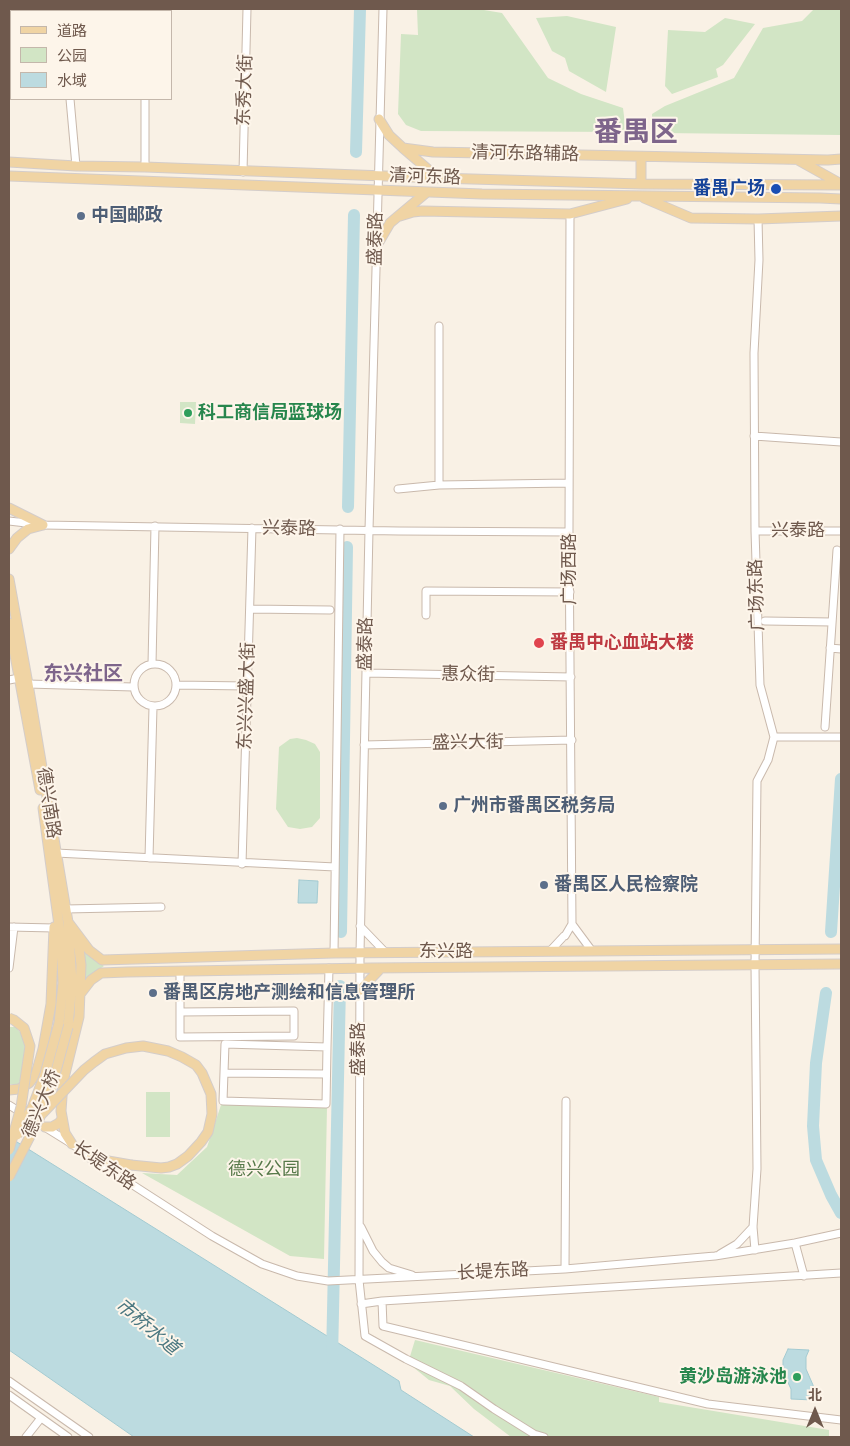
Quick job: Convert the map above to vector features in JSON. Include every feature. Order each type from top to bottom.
[{"type":"main road","points":[[379,119],[389,135],[438,178]]},
{"type":"main road","name":"清河东路辅路","points":[[403,148],[434,152],[797,160],[841,159]]},
{"type":"main road","points":[[640,184],[641,157]]},
{"type":"main road","points":[[797,160],[841,185]]},
{"type":"main road","name":"清河东路","points":[[9,162],[243,172],[640,184],[841,185]]},
{"type":"main road","points":[[328,174],[328,188]]},
{"type":"main road","name":"清河东路","points":[[9,176],[482,194],[820,198],[841,200]]},
{"type":"main road","points":[[376,247],[390,223],[427,192]]},
{"type":"main road","points":[[482,194],[482,212]]},
{"type":"main road","points":[[400,216],[422,211],[570,214],[639,196],[691,218],[758,220],[841,216]]},
{"type":"main road","points":[[9,508],[43,525]]},
{"type":"main road","points":[[9,549],[17,538],[28,529],[43,525]]},
{"type":"main road","name":"德兴南路","points":[[9,579],[68,922],[72,982],[68,1027]]},
{"type":"main road","name":"德兴南路","points":[[9,623],[42,802],[61,940],[63,983],[59,1023]]},
{"type":"main road","points":[[54,893],[52,1004],[36,1074],[36,1082],[41,1088],[53,1088],[63,1080]]},
{"type":"main road","name":"东兴路","points":[[68,922],[89,950],[102,960],[334,953],[841,948]]},
{"type":"main road","points":[[72,1144],[65,1133],[61,1111],[63,1080],[79,1017],[81,993],[79,948],[75,932]]},
{"type":"main road","points":[[417,953],[417,967]]},
{"type":"main road","points":[[302,954],[302,969]]},
{"type":"main road","name":"东兴路","points":[[81,993],[91,980],[101,973],[329,968],[841,964]]},
{"type":"main road","points":[[360,991],[381,968]]},
{"type":"main road","points":[[9,1018],[24,1028],[30,1046],[21,1107],[9,1150]]},
{"type":"main road","name":"德兴大桥","points":[[9,1150],[32,1108],[45,1074],[59,1023]]},
{"type":"main road","name":"德兴大桥","points":[[9,1177],[41,1115],[51,1089],[68,1027]]},
{"type":"main road","points":[[41,1115],[84,1070],[106,1054],[126,1048],[143,1046],[168,1051],[196,1065],[209,1089],[212,1114],[208,1132],[188,1156],[177,1164],[161,1168],[91,1158]]},
{"type":"main road","points":[[9,1090],[19,1089],[29,1083],[36,1074]]},
{"type":"main road","points":[[45,1127],[59,1124],[62,1119]]},
{"type":"street","name":"东秀大街","points":[[243,172],[247,9]]},
{"type":"street","name":"盛泰路","points":[[383,9],[360,926],[359,1224],[356,1280],[365,1336],[461,1386],[534,1434],[544,1437]]},
{"type":"street","points":[[70,100],[76,166]]},
{"type":"street","points":[[145,100],[145,167]]},
{"type":"street","name":"广场西路","points":[[570,214],[569,532],[572,924]]},
{"type":"street","name":"广场东路","points":[[758,220],[759,260],[754,353],[755,531],[760,685],[774,737]]},
{"type":"street","points":[[439,326],[439,485]]},
{"type":"street","points":[[754,436],[841,442]]},
{"type":"street","points":[[398,489],[439,485],[569,483]]},
{"type":"street","name":"兴泰路","points":[[9,521],[43,525],[569,532]]},
{"type":"street","points":[[152,664],[155,526]]},
{"type":"street","name":"东兴兴盛大街","points":[[242,864],[252,528]]},
{"type":"street","points":[[334,953],[340,529]]},
{"type":"street","name":"兴泰路","points":[[755,531],[841,531]]},
{"type":"street","points":[[825,727],[837,550]]},
{"type":"street","points":[[426,615],[426,591],[570,592]]},
{"type":"street","points":[[250,609],[330,610]]},
{"type":"street","points":[[765,621],[832,622]]},
{"type":"street","points":[[830,648],[841,649]]},
{"type":"street","points":[[152,664],[164,666],[169,670],[173,674],[176,686],[171,699],[160,706],[147,705],[138,699],[133,687],[136,674],[152,664]]},
{"type":"street","name":"惠众街","points":[[366,674],[570,678]]},
{"type":"street","points":[[9,680],[19,678]]},
{"type":"street","points":[[28,684],[133,687]]},
{"type":"street","points":[[176,686],[247,686]]},
{"type":"street","points":[[149,858],[153,706]]},
{"type":"street","points":[[755,1250],[753,1227],[757,1169],[755,949],[757,781],[768,760],[774,737],[841,737]]},
{"type":"street","name":"盛兴大街","points":[[364,745],[572,740]]},
{"type":"street","points":[[56,853],[242,864],[335,867]]},
{"type":"street","points":[[66,909],[161,907]]},
{"type":"street","points":[[550,952],[565,936],[572,924],[592,951]]},
{"type":"street","points":[[360,926],[386,953]]},
{"type":"street","points":[[9,968],[11,927],[54,928]]},
{"type":"street","points":[[327,1047],[225,1044],[223,1101],[326,1104],[329,968]]},
{"type":"street","points":[[180,971],[180,1012],[180,1037],[294,1036],[294,1011],[180,1012]]},
{"type":"street","points":[[224,1073],[326,1074]]},
{"type":"street","points":[[565,1269],[566,1100]]},
{"type":"street","name":"长堤东路","points":[[9,1104],[212,1236],[262,1264],[297,1276],[328,1281],[356,1280],[565,1269],[715,1256],[737,1244],[753,1227]]},
{"type":"street","points":[[359,1224],[373,1251],[382,1262],[395,1270],[417,1276]]},
{"type":"street","points":[[715,1256],[796,1244],[841,1233]]},
{"type":"street","points":[[796,1244],[804,1276]]},
{"type":"street","points":[[361,1304],[382,1301],[841,1273]]},
{"type":"street","points":[[382,1301],[383,1326],[708,1404],[841,1420]]},
{"type":"street","points":[[9,1381],[89,1437]]},
{"type":"street","points":[[9,1395],[68,1437]]},
{"type":"street","points":[[26,1437],[41,1418]]},
{"type":"green space","points":[[417,9],[478,9],[502,13],[548,78],[581,94],[623,108],[626,132],[421,131],[406,125],[398,114],[401,34],[418,35]]},
{"type":"green space","points":[[814,9],[841,9],[841,135],[661,133],[658,124],[652,125],[652,114],[665,106],[734,78],[763,28],[802,21]]},
{"type":"green space","points":[[567,16],[616,27],[606,92],[569,71],[565,58],[552,51],[536,18]]},
{"type":"green space","points":[[725,18],[755,24],[723,65],[716,69],[718,77],[672,94],[665,86],[668,30],[705,32]]},
{"type":"green space","name":"科工商信局蓝球场","points":[[180,402],[196,402],[195,424],[180,423]]},
{"type":"green space","points":[[297,738],[315,744],[320,752],[320,818],[312,827],[300,829],[288,827],[276,809],[279,747],[290,739]]},
{"type":"green space","points":[[81,945],[104,966],[83,981]]},
{"type":"green space","points":[[9,1027],[16,1027],[26,1040],[26,1052],[19,1084],[9,1084]]},
{"type":"green space","points":[[146,1092],[170,1092],[170,1137],[146,1137]]},
{"type":"green space","name":"德兴公园","points":[[222,1102],[327,1107],[324,1259],[290,1256],[142,1173],[177,1175],[207,1147]]},
{"type":"green space","points":[[415,1340],[659,1397],[659,1402],[829,1430],[829,1437],[511,1437],[474,1409],[450,1386],[429,1380],[408,1363]]},
{"type":"water","points":[[299,880],[318,881],[317,903],[298,903]]},
{"type":"water","name":"市桥水道","points":[[9,1137],[399,1381],[401,1390],[474,1437],[134,1437],[9,1350]]},
{"type":"water","name":"黄沙岛游泳池","points":[[788,1349],[809,1350],[806,1357],[806,1369],[813,1385],[813,1400],[791,1399],[791,1389],[783,1367],[783,1360]]},
{"type":"waterway","points":[[356,152],[360,9]]},
{"type":"waterway","points":[[348,507],[354,215]]},
{"type":"waterway","points":[[341,932],[347,547]]},
{"type":"waterway","points":[[831,932],[841,779]]},
{"type":"waterway","points":[[332,1358],[340,986]]},
{"type":"waterway","points":[[826,993],[816,1063],[813,1126],[816,1160],[841,1213]]},
{"type":"place","name":"番禺广场","points":[[776,189]]},
{"type":"place","name":"中国邮政","points":[[81,216]]},
{"type":"place","name":"科工商信局蓝球场","points":[[188,413]]},
{"type":"place","name":"番禺中心血站大楼","points":[[539,643]]},
{"type":"place","name":"广州市番禺区税务局","points":[[443,806]]},
{"type":"place","name":"番禺区人民检察院","points":[[544,885]]},
{"type":"place","name":"番禺区房地产测绘和信息管理所","points":[[153,993]]},
{"type":"place","name":"黄沙岛游泳池","points":[[797,1377]]},
{"type":"district","name":"番禺区","points":[[636,133]]},
{"type":"district","name":"东兴社区","points":[[83,674]]}]
